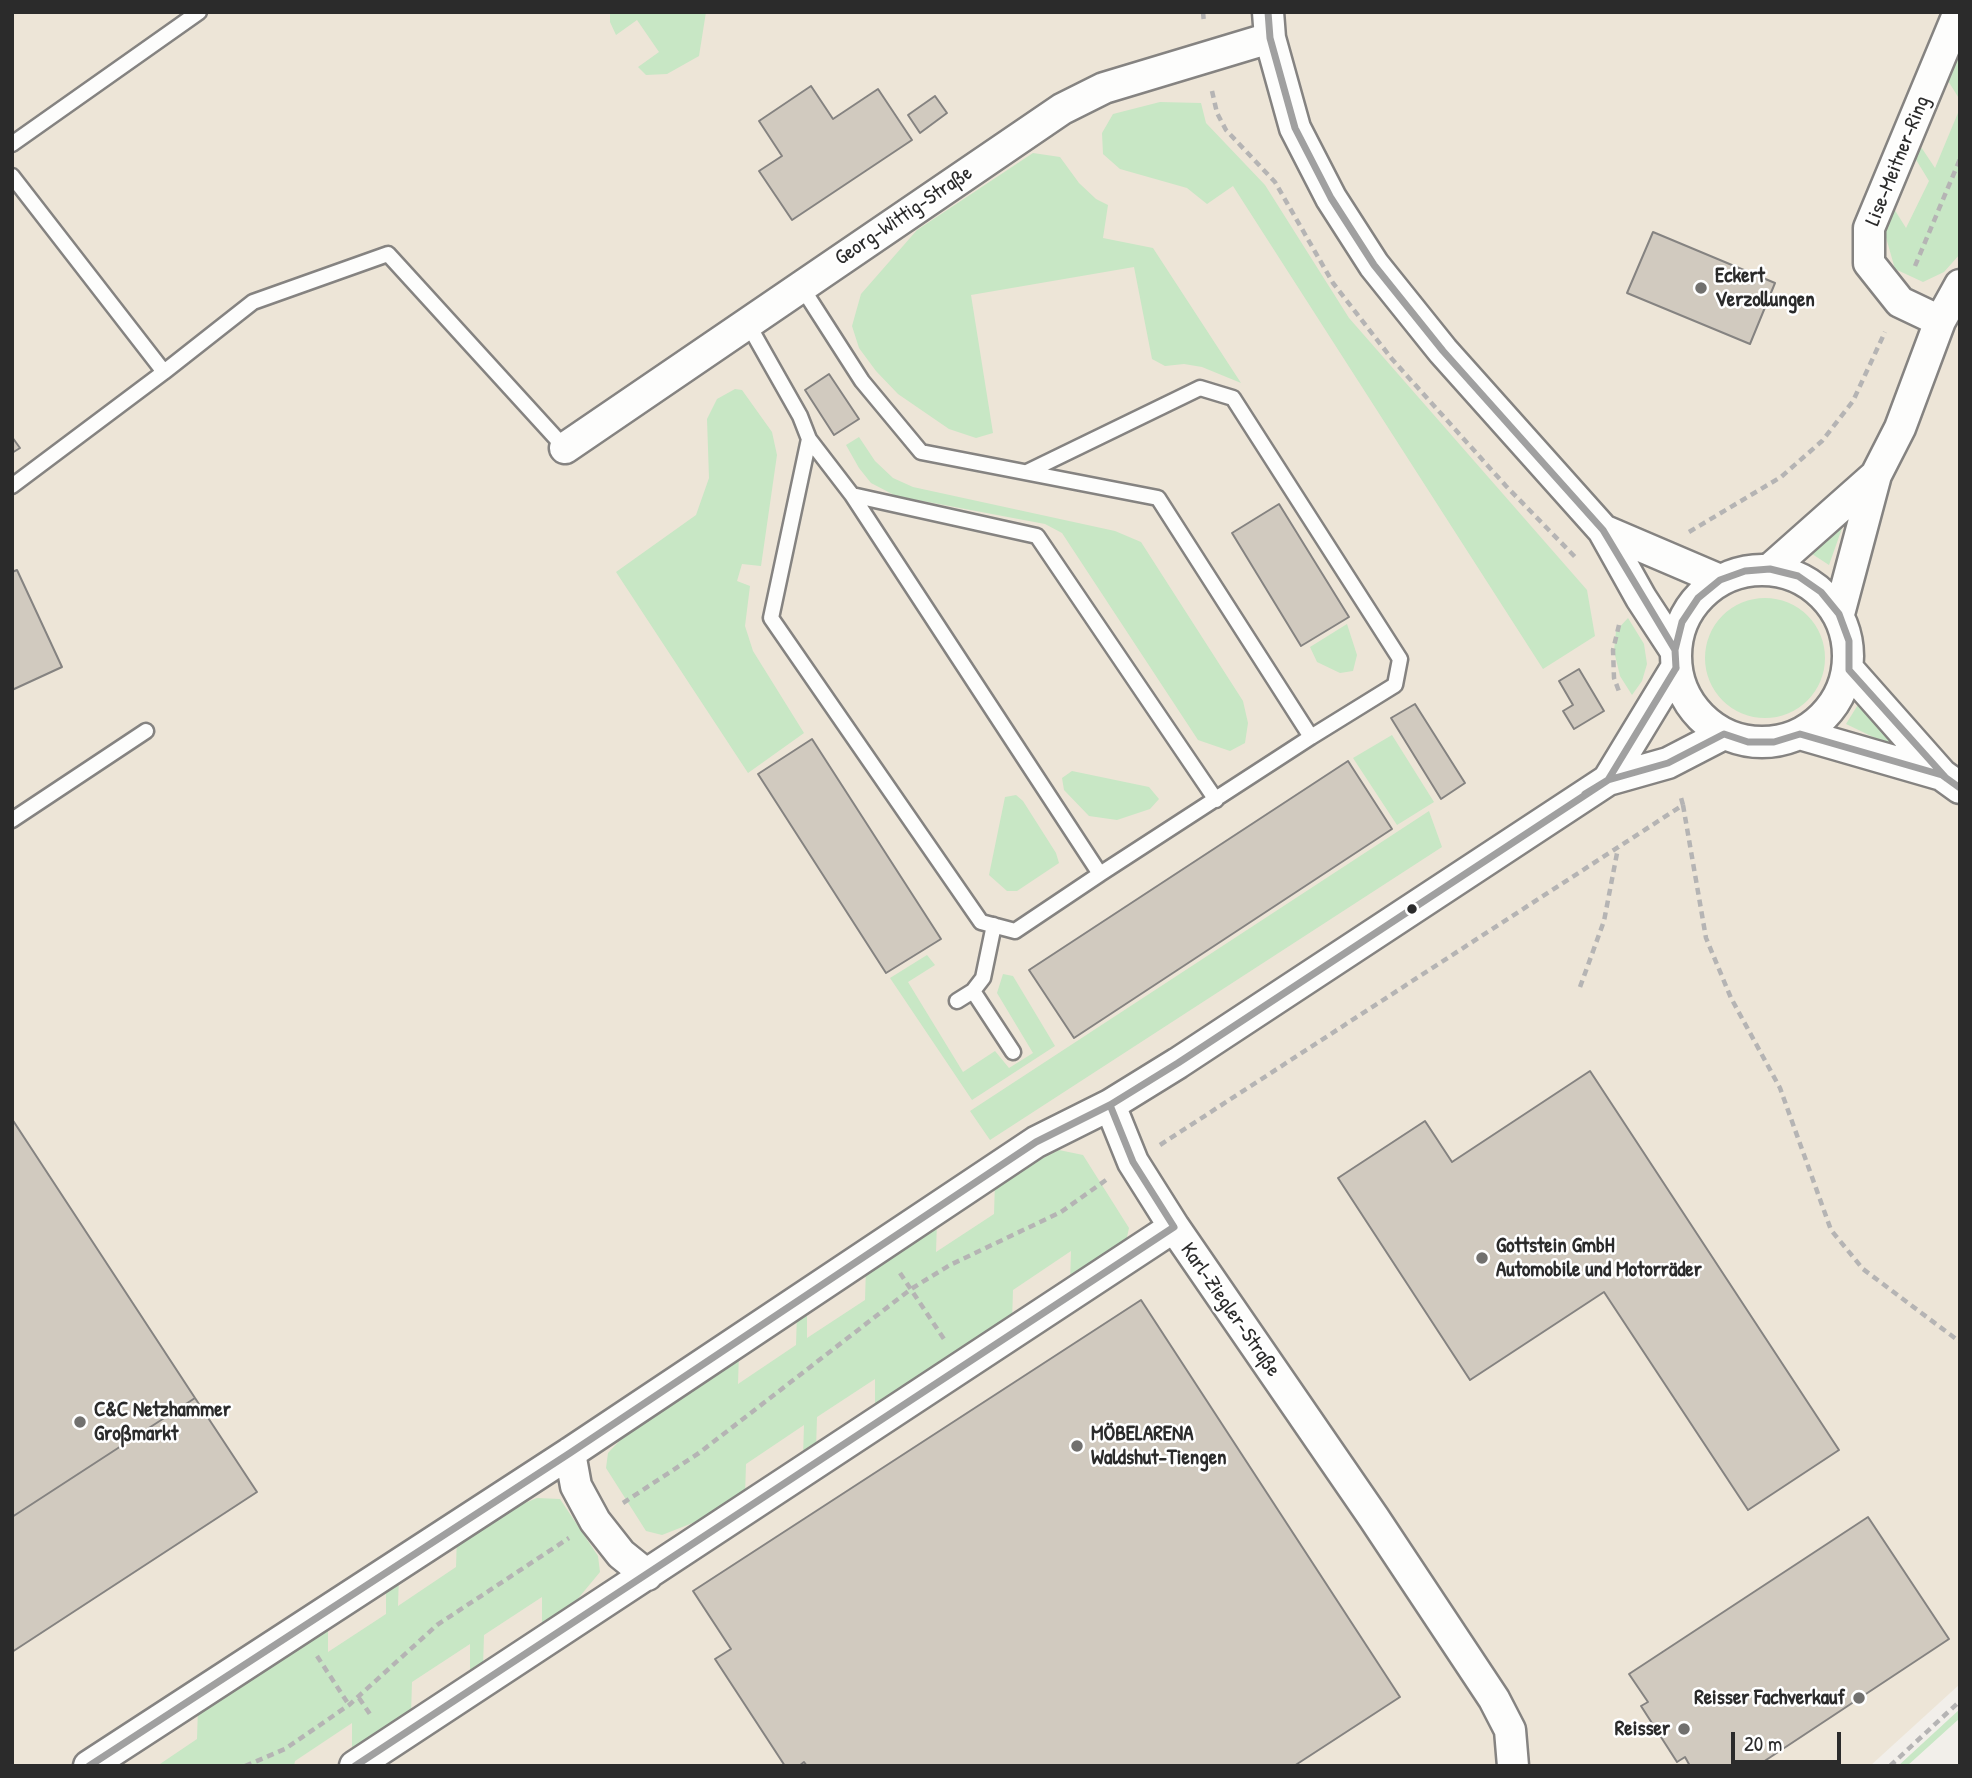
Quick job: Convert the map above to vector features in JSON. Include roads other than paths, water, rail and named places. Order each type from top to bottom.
[{"type":"street","name":"Lise-Meitner-Ring","points":[[1940,321],[1900,302],[1869,263],[1869,228],[1959,12]]},
{"type":"street","name":"Georg-Wittig-Straße","points":[[565,448],[1062,110],[1104,88],[1269,25]]},
{"type":"street","points":[[1269,25],[1295,128],[1331,198],[1374,265],[1443,351],[1603,530],[1676,659],[1684,694],[1701,717],[1724,734],[1761,742],[1774,742],[1800,734],[1823,718],[1839,696],[1849,670],[1849,641],[1839,614],[1821,592],[1798,576],[1770,569],[1745,571],[1720,580],[1693,606],[1682,622],[1676,659],[1608,780]]},
{"type":"street","points":[[1839,614],[1876,475],[1900,428],[1940,321],[1960,285]]},
{"type":"street","points":[[1770,569],[1876,475]]},
{"type":"street","points":[[1603,530],[1720,580]]},
{"type":"street","points":[[1849,670],[1951,782]]},
{"type":"street","points":[[89,1766],[570,1453],[1035,1142],[1110,1105],[1178,1063],[1608,780],[1668,763],[1724,734]]},
{"type":"street","points":[[1800,734],[1951,782]]},
{"type":"street","name":"Karl-Ziegler-Straße","points":[[1110,1105],[1133,1162],[1174,1227],[1374,1518],[1494,1699],[1510,1730],[1513,1765]]},
{"type":"street","points":[[355,1766],[1174,1227]]},
{"type":"street","points":[[570,1453],[576,1486],[594,1521],[621,1554],[647,1575]]},
{"type":"lane","points":[[12,144],[199,12]]},
{"type":"lane","points":[[12,176],[164,372]]},
{"type":"lane","points":[[12,486],[253,302],[388,254],[565,448]]},
{"type":"lane","points":[[801,286],[862,381],[921,452],[1158,498],[1311,737]]},
{"type":"lane","points":[[748,324],[800,416],[809,439],[852,495],[1100,874]]},
{"type":"lane","points":[[809,439],[771,618],[981,922],[1015,931],[1395,685],[1400,659],[1233,398],[1200,388],[1027,472]]},
{"type":"lane","points":[[852,495],[1037,536],[1216,800]]},
{"type":"lane","points":[[12,820],[146,731]]},
{"type":"lane","points":[[957,1001],[974,991],[983,978],[994,925]]},
{"type":"lane","points":[[974,991],[1013,1052]]},
{"type":"place","name":"Eckert Verzollungen","points":[[1701,288]]},
{"type":"place","name":"Gottstein GmbH Automobile und Motorräder","points":[[1482,1258]]},
{"type":"place","name":"C&C Netzhammer Großmarkt","points":[[80,1422]]},
{"type":"place","name":"MÖBELARENA Waldshut-Tiengen","points":[[1077,1446]]},
{"type":"place","name":"Reisser Fachverkauf","points":[[1859,1698]]},
{"type":"place","name":"Reisser","points":[[1684,1729]]}]
